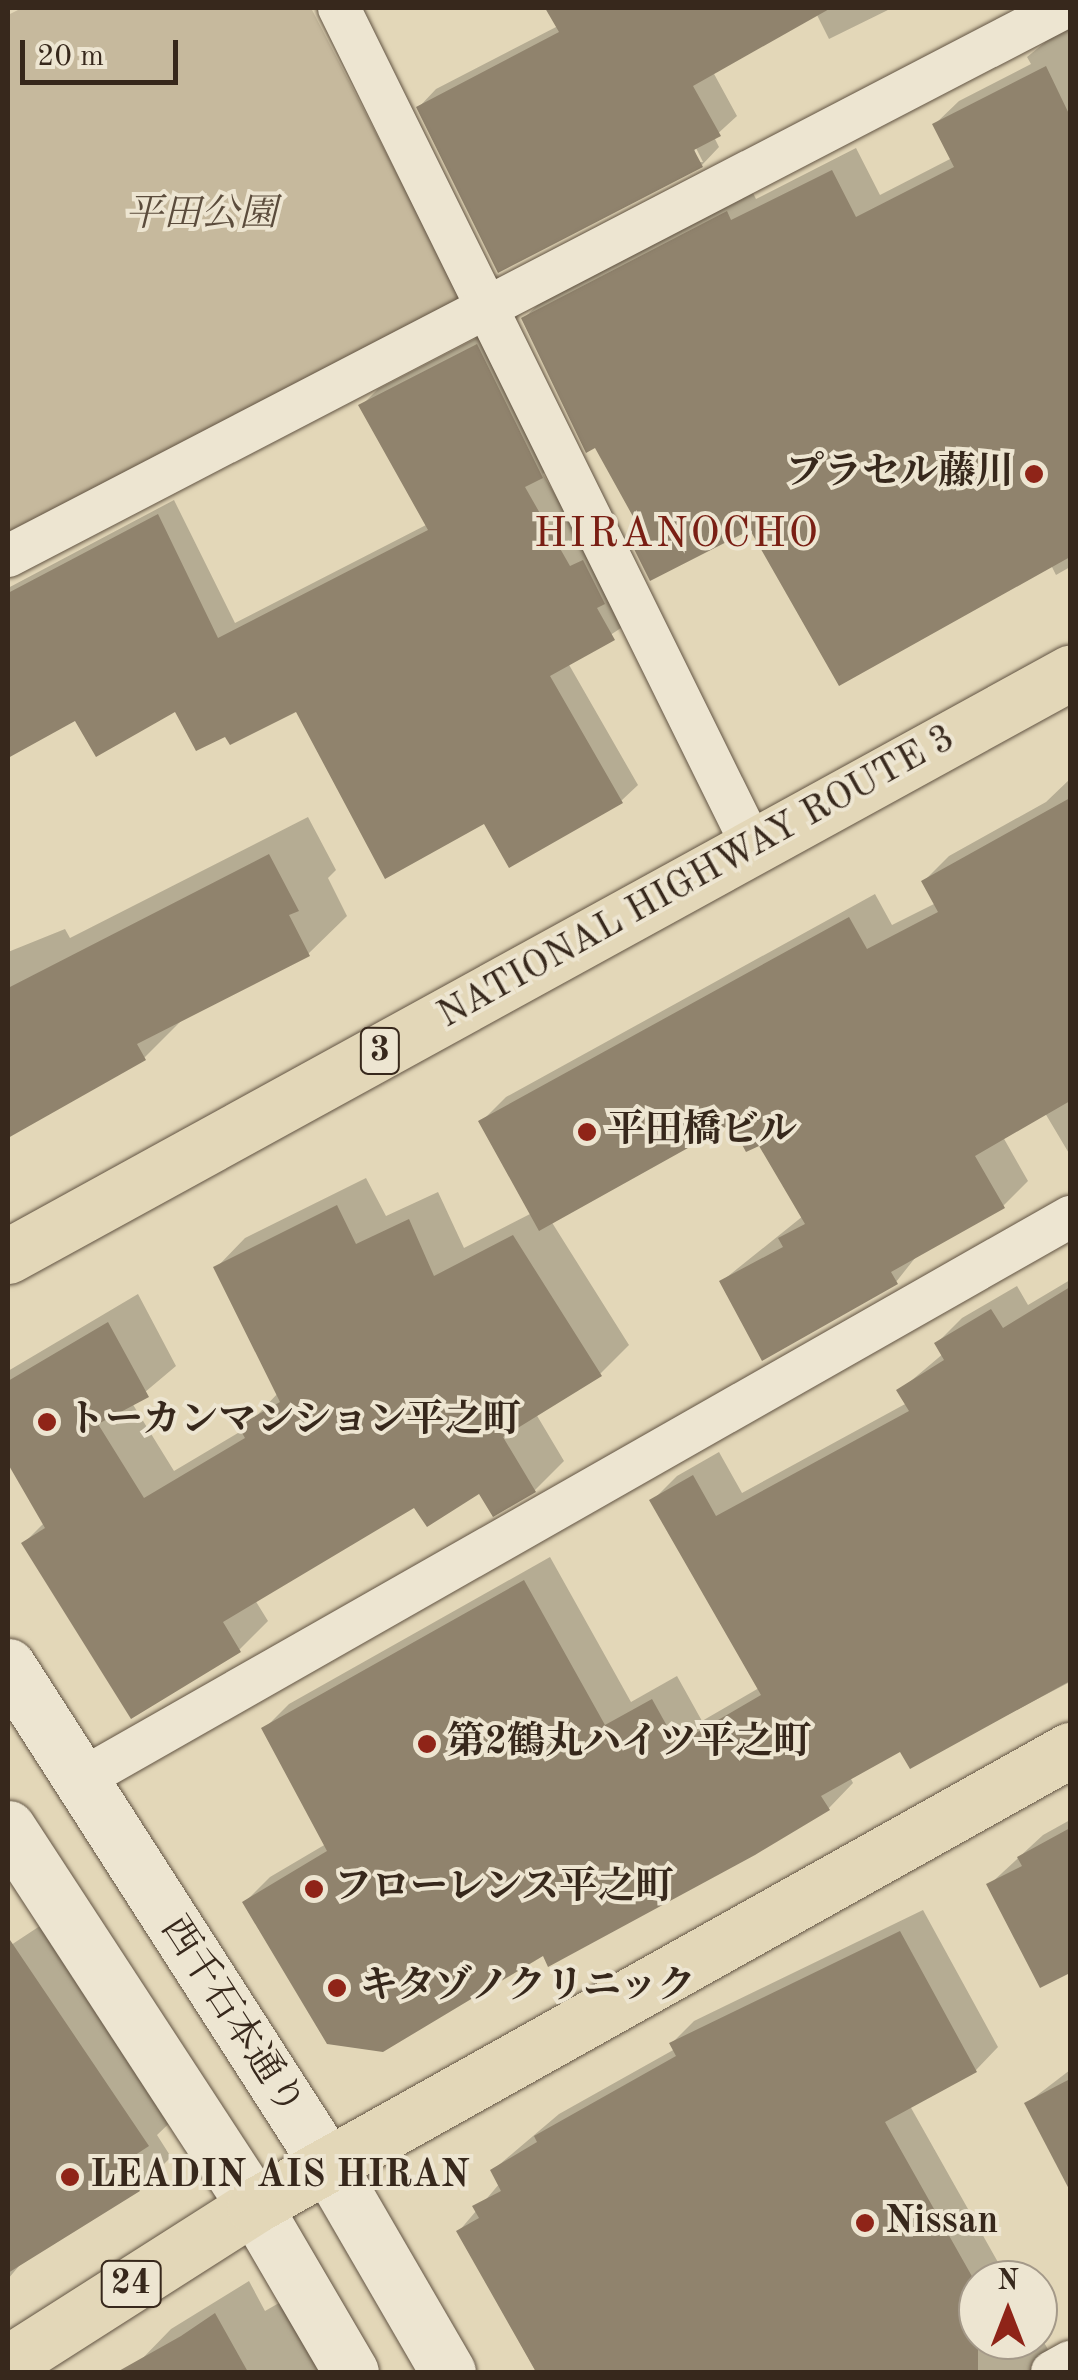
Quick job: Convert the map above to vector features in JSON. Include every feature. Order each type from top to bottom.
[{"type":"main road","name":"NATIONAL HIGHWAY ROUTE 3","points":[[8,1256],[1070,673]]},
{"type":"main road","name":"24","points":[[8,2362],[254,2206],[1070,1750]]},
{"type":"street","points":[[340,8],[753,847]]},
{"type":"street","points":[[8,556],[490,310],[1064,8]]},
{"type":"street","points":[[80,1780],[1070,1217]]},
{"type":"street","name":"西千石本通り","points":[[8,1666],[328,2164],[448,2372]]},
{"type":"street","points":[[8,1828],[254,2206],[351,2372]]},
{"type":"street","points":[[1052,2372],[1070,2362]]},
{"type":"green space","name":"平田公園","points":[[22,8],[311,8],[462,299],[8,532],[8,15]]},
{"type":"building","points":[[545,8],[831,8],[693,86],[721,136],[694,150],[703,167],[498,273],[416,107],[559,32]]},
{"type":"building","points":[[1046,66],[1070,116],[1070,557],[839,686],[750,530],[650,581],[628,537],[641,531],[595,448],[586,453],[521,318],[727,211],[731,220],[832,170],[856,217],[954,167],[932,124]]},
{"type":"building","points":[[477,344],[543,478],[525,487],[570,566],[583,560],[605,604],[597,608],[615,640],[550,676],[623,803],[509,868],[484,824],[385,879],[296,712],[230,745],[225,737],[196,751],[175,712],[96,757],[75,721],[8,758],[8,593],[158,514],[218,638],[428,530],[358,405]]},
{"type":"building","points":[[1070,798],[1070,1101],[975,1156],[1005,1208],[891,1272],[898,1284],[762,1361],[719,1281],[783,1247],[778,1238],[805,1224],[759,1146],[746,1152],[731,1124],[539,1231],[478,1121],[849,917],[867,949],[938,912],[921,881]]},
{"type":"building","points":[[269,854],[299,911],[289,915],[310,956],[137,1044],[146,1060],[8,1138],[8,988]]},
{"type":"building","points":[[337,1205],[356,1244],[409,1219],[434,1276],[513,1235],[602,1376],[503,1437],[536,1492],[493,1517],[479,1494],[427,1527],[414,1508],[223,1622],[241,1652],[131,1719],[21,1543],[45,1528],[8,1464],[8,1381],[108,1322],[149,1397],[98,1424],[144,1498],[245,1438],[238,1426],[280,1402],[213,1267]]},
{"type":"building","points":[[1070,1287],[1070,1681],[910,1769],[900,1752],[821,1796],[830,1810],[755,1855],[548,1967],[543,1956],[383,2052],[327,2044],[242,1902],[327,1851],[261,1728],[524,1580],[605,1725],[652,1699],[677,1744],[761,1695],[649,1500],[693,1475],[716,1516],[909,1411],[896,1390],[944,1360],[934,1343],[991,1309],[1003,1328]]},
{"type":"building","points":[[1070,1828],[1070,1973],[1040,1988],[986,1884],[1022,1866],[1017,1857]]},
{"type":"building","points":[[900,1931],[977,2072],[885,2122],[963,2260],[958,2260],[958,2360],[978,2360],[978,2372],[536,2372],[456,2231],[479,2218],[472,2206],[501,2191],[490,2170],[537,2142],[534,2136],[676,2056],[669,2043]]},
{"type":"building","points":[[8,1937],[149,2146],[123,2163],[140,2191],[8,2273]]},
{"type":"building","points":[[1070,2079],[1070,2191],[1024,2103]]},
{"type":"building","points":[[215,2313],[248,2372],[117,2372],[181,2336]]},
{"type":"place","name":"プラセル藤川","points":[[1034,474]]},
{"type":"place","name":"平田橋ビル","points":[[587,1132]]},
{"type":"place","name":"トーカンマンション平之町","points":[[47,1422]]},
{"type":"place","name":"第2鶴丸ハイツ平之町","points":[[427,1744]]},
{"type":"place","name":"フローレンス平之町","points":[[314,1889]]},
{"type":"place","name":"キタゾノクリニック","points":[[337,1988]]},
{"type":"place","name":"LEADIN AIS HIRAN","points":[[70,2177]]},
{"type":"place","name":"Nissan","points":[[865,2223]]},
{"type":"district","name":"HIRANOCHO","points":[[677,535]]}]
